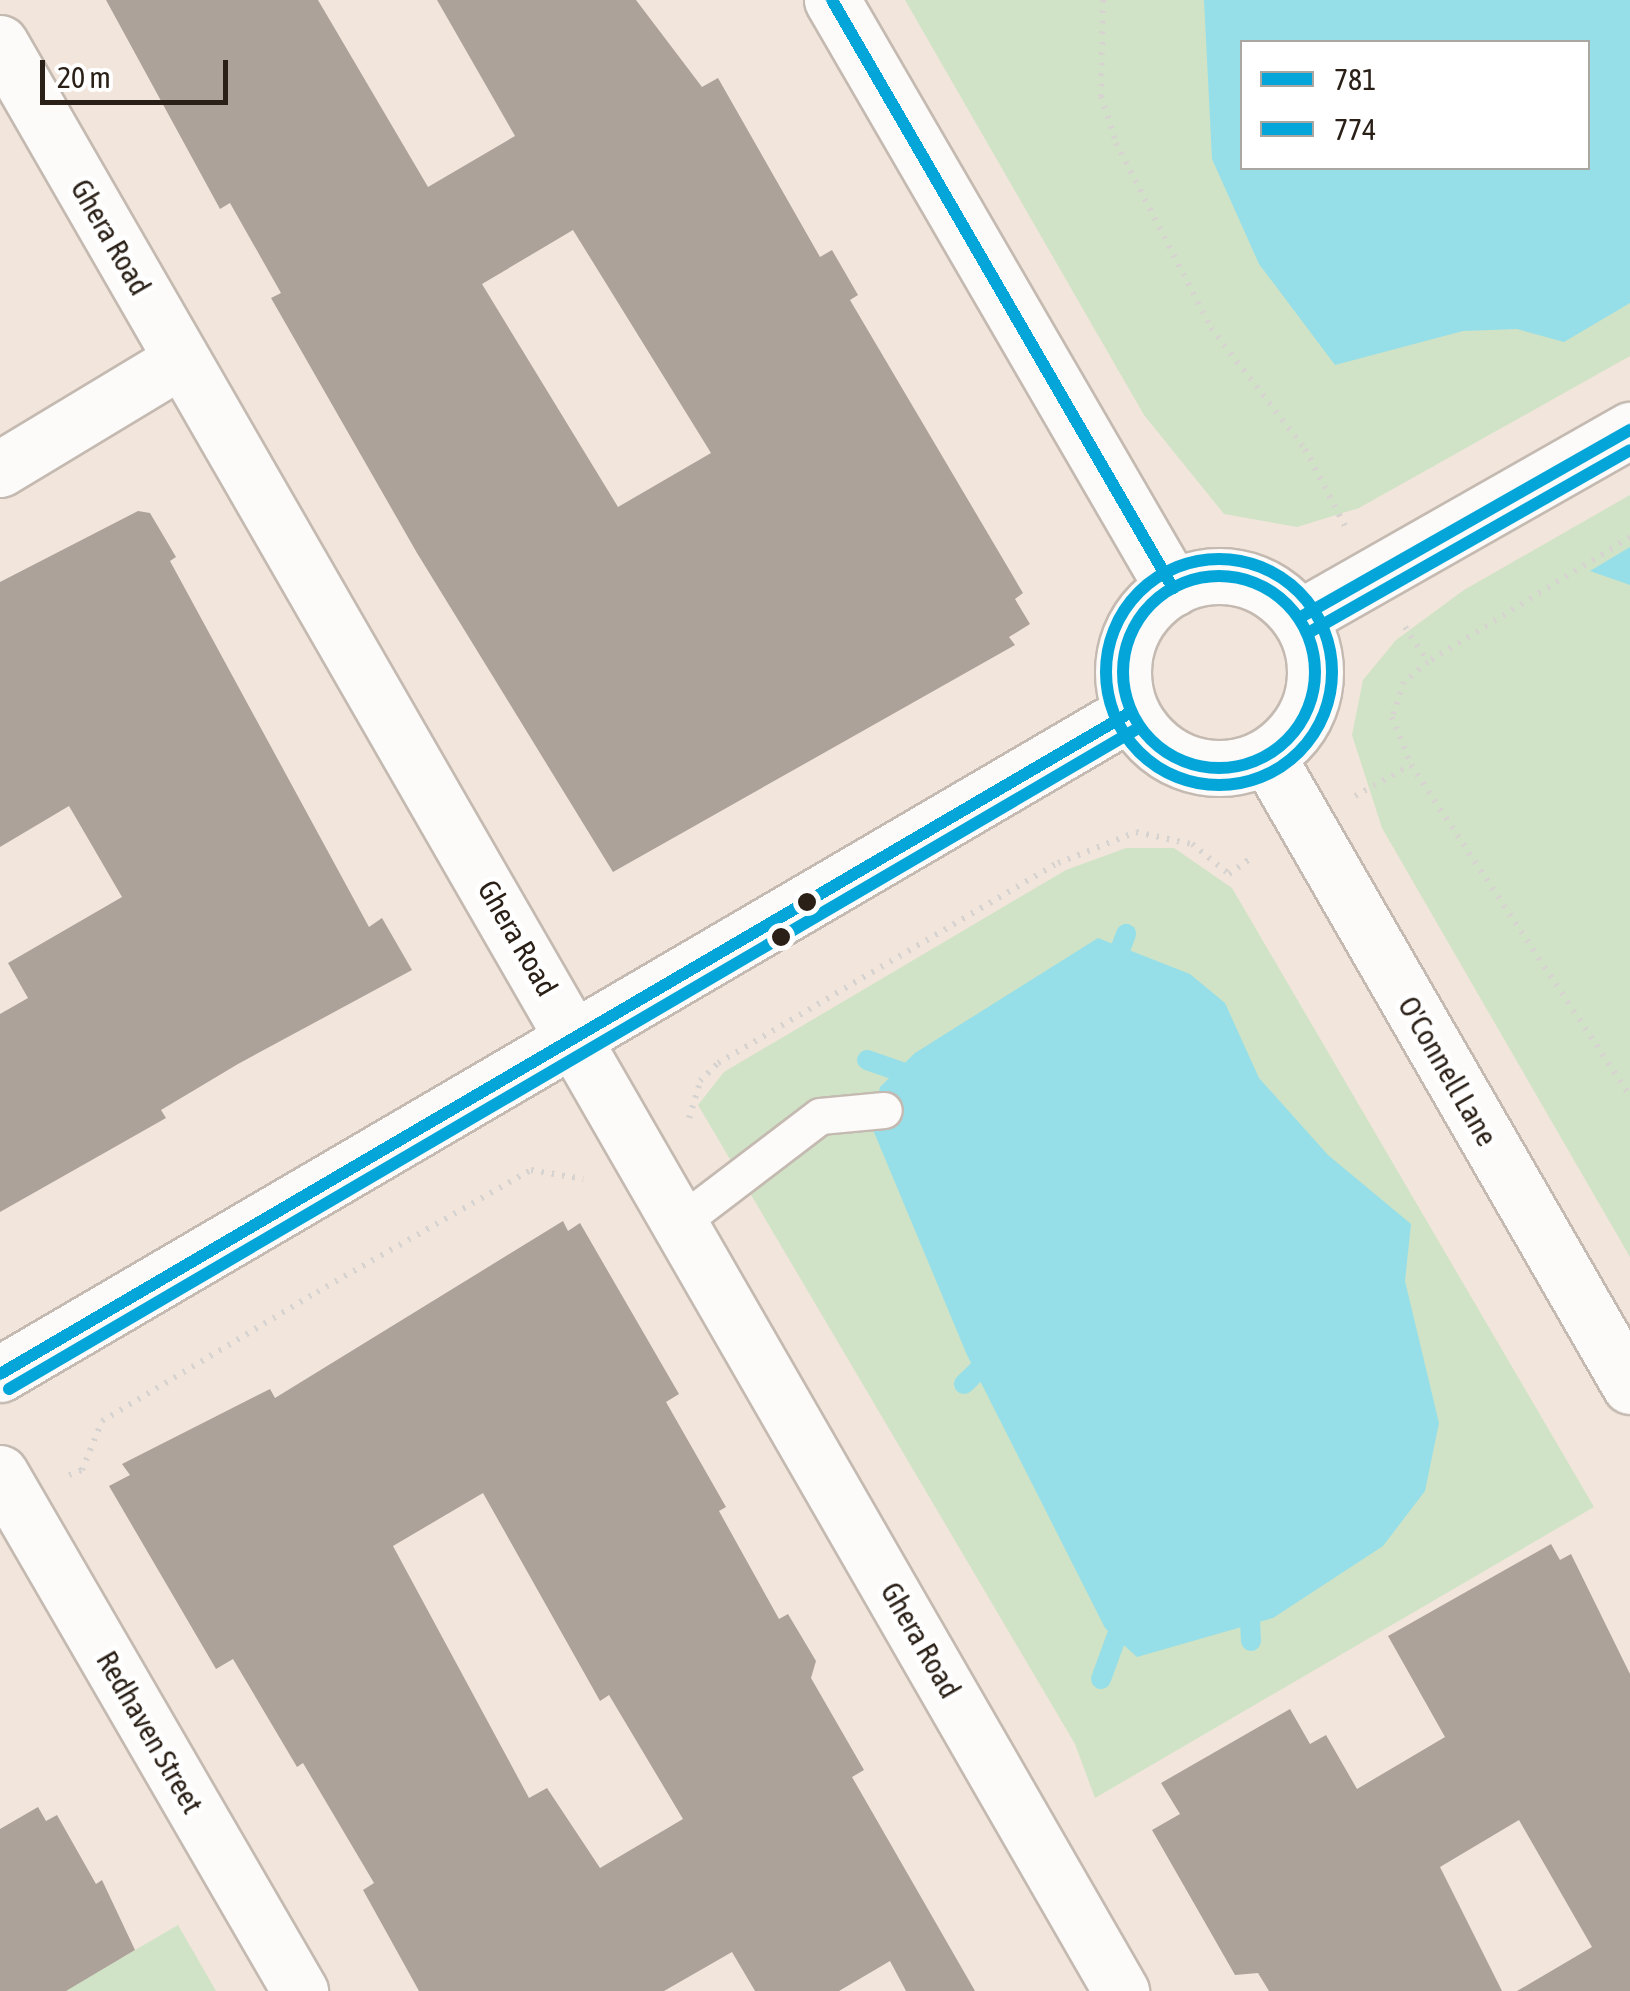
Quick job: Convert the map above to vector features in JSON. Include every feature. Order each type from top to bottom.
[{"type":"street","points":[[832,0],[1173,588]]},
{"type":"street","name":"Ghera Road","points":[[0,43],[682,1221],[1121,1991]]},
{"type":"street","points":[[0,469],[181,360]]},
{"type":"street","points":[[1299,618],[1630,430]]},
{"type":"street","points":[[1200,578],[1255,582],[1299,618],[1312,647],[1308,709],[1266,756],[1204,768],[1148,738],[1131,712],[1128,642],[1173,588],[1200,578]]},
{"type":"street","points":[[0,1374],[577,1040],[1131,712]]},
{"type":"street","name":"O'Connell Lane","points":[[1266,756],[1630,1386]]},
{"type":"street","name":"Redhaven Street","points":[[0,1474],[300,1991]]},
{"type":"lane","points":[[682,1221],[820,1116],[884,1110]]},
{"type":"path","points":[[1103,0],[1101,96],[1116,143],[1212,328],[1306,449],[1344,523]]},
{"type":"path","points":[[1630,537],[1428,662],[1404,682],[1392,716],[1411,766],[1630,1096]]},
{"type":"path","points":[[692,1116],[700,1080],[718,1063],[1058,863],[1156,832],[1210,854],[1229,874]]},
{"type":"path","points":[[82,1470],[102,1421],[316,1292],[531,1170],[581,1180]]},
{"type":"green space","points":[[905,0],[1630,0],[1630,356],[1359,508],[1297,527],[1224,514],[1144,415]]},
{"type":"green space","points":[[1630,495],[1630,1257],[1382,828],[1352,735],[1363,680],[1396,640],[1464,590]]},
{"type":"green space","points":[[1126,848],[1174,848],[1232,888],[1594,1507],[1095,1798],[1075,1744],[698,1105],[724,1072],[1066,870]]},
{"type":"green space","points":[[178,1925],[216,1991],[65,1991]]},
{"type":"water","points":[[1204,0],[1630,0],[1630,303],[1564,342],[1517,329],[1463,331],[1335,365],[1259,264],[1212,159]]},
{"type":"water","points":[[1630,547],[1630,585],[1590,571]]},
{"type":"water","points":[[1098,938],[1190,974],[1225,1003],[1259,1078],[1328,1155],[1411,1224],[1405,1281],[1439,1423],[1425,1491],[1383,1546],[1273,1618],[1137,1657],[1105,1628],[967,1355],[871,1125],[880,1087],[915,1053]]},
{"type":"building","points":[[106,0],[318,0],[428,187],[515,136],[437,0],[636,0],[702,87],[718,78],[820,257],[832,250],[858,295],[850,300],[1023,593],[1015,599],[1030,624],[1009,637],[1015,645],[613,872],[417,553],[271,298],[281,293],[230,203],[220,209]],"holes":[[[573,230],[711,453],[618,507],[482,284]]]},
{"type":"building","points":[[138,511],[150,513],[176,557],[170,561],[369,927],[382,918],[412,970],[238,1064],[161,1110],[166,1118],[0,1212],[0,1014],[28,998],[8,963],[122,897],[69,806],[0,847],[0,582]]},
{"type":"building","points":[[563,1221],[568,1231],[580,1223],[679,1394],[666,1402],[726,1507],[719,1511],[779,1619],[788,1614],[816,1661],[811,1678],[864,1770],[852,1777],[975,1991],[906,1991],[890,1961],[839,1991],[755,1991],[732,1952],[664,1991],[419,1991],[363,1890],[374,1883],[303,1763],[297,1767],[233,1659],[216,1669],[109,1486],[130,1475],[122,1464],[270,1389],[275,1398]],"holes":[[[483,1493],[600,1701],[609,1695],[683,1819],[600,1868],[547,1788],[529,1798],[393,1546]]]},
{"type":"building","points":[[1551,1544],[1560,1560],[1571,1554],[1630,1674],[1630,1991],[1517,1991],[1592,1947],[1519,1820],[1440,1867],[1502,1991],[1269,1991],[1258,1973],[1235,1975],[1152,1830],[1180,1814],[1161,1783],[1290,1709],[1310,1744],[1326,1735],[1357,1789],[1445,1737],[1388,1636]]},
{"type":"building","points":[[38,1807],[46,1821],[57,1815],[96,1884],[102,1880],[135,1950],[66,1991],[0,1991],[0,1829]]},
{"type":"waterway","points":[[1111,974],[1126,934]]},
{"type":"waterway","points":[[867,1060],[922,1079]]},
{"type":"waterway","points":[[964,1384],[993,1356]]},
{"type":"waterway","points":[[1249,1599],[1251,1641]]},
{"type":"waterway","points":[[1101,1679],[1124,1616]]},
{"type":"transit line","name":"781","points":[[832,0],[1173,588]]},
{"type":"transit line","name":"781","points":[[1299,618],[1630,430]]},
{"type":"transit line","name":"774","points":[[1308,633],[1630,450]]},
{"type":"transit line","name":"774","points":[[1219,559],[1262,568],[1299,592],[1323,629],[1332,672],[1323,715],[1299,752],[1262,776],[1219,785],[1176,776],[1139,752],[1115,715],[1106,672],[1115,629],[1139,592],[1176,568],[1219,559]]},
{"type":"transit line","name":"781","points":[[1219,576],[1256,584],[1287,604],[1307,635],[1315,672],[1307,709],[1287,740],[1256,760],[1219,768],[1182,760],[1151,740],[1131,709],[1123,672],[1131,635],[1151,604],[1182,584],[1219,576]]},
{"type":"transit line","name":"781","points":[[0,1374],[1131,712]]},
{"type":"transit line","name":"774","points":[[9,1389],[1140,727]]}]
